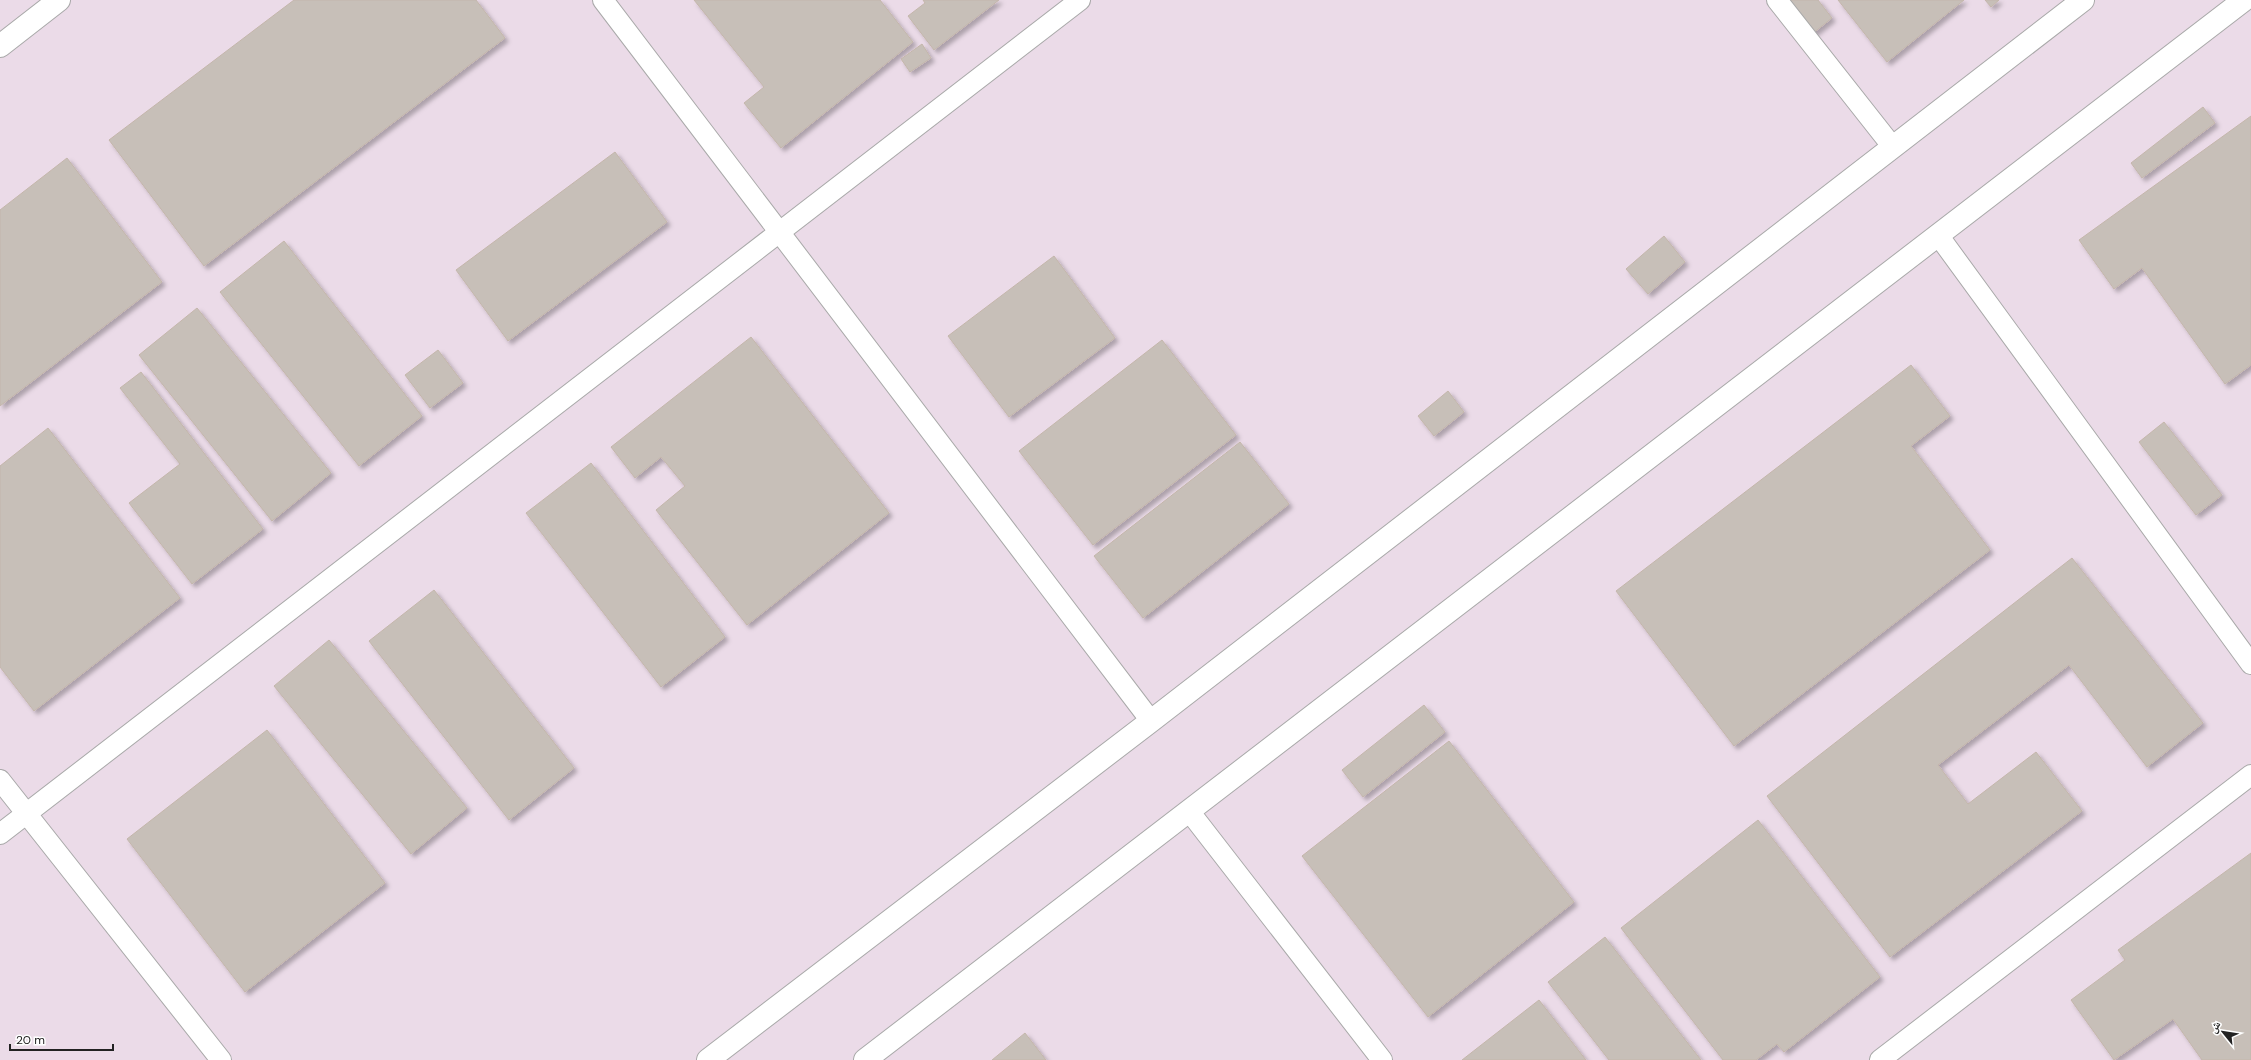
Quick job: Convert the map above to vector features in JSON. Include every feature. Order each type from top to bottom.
[{"type":"street","points":[[0,46],[60,0]]},
{"type":"street","points":[[708,1060],[1151,721],[1892,146],[2083,0]]},
{"type":"street","points":[[865,1060],[2244,0]]},
{"type":"lane","points":[[603,0],[1151,721]]},
{"type":"lane","points":[[0,834],[1080,0]]},
{"type":"lane","points":[[1777,0],[1892,146]]},
{"type":"lane","points":[[1938,235],[2251,664]]},
{"type":"lane","points":[[1880,1060],[2251,775]]},
{"type":"lane","points":[[0,780],[25,814],[221,1060]]},
{"type":"lane","points":[[1189,811],[1382,1060]]},
{"type":"shaded area","points":[[0,0],[2251,0],[2251,1060],[0,1060]]},
{"type":"building","points":[[294,0],[476,0],[505,38],[204,266],[109,140]]},
{"type":"building","points":[[694,0],[880,0],[913,42],[781,148],[744,103],[764,87]]},
{"type":"building","points":[[923,0],[999,0],[934,50],[908,16],[925,3]]},
{"type":"building","points":[[1785,0],[1818,0],[1832,18],[1812,34]]},
{"type":"building","points":[[1838,0],[1964,0],[1887,62]]},
{"type":"building","points":[[1985,0],[1999,0],[1991,7]]},
{"type":"building","points":[[922,44],[931,58],[910,72],[901,59]]},
{"type":"building","points":[[2203,107],[2215,123],[2142,178],[2131,163]]},
{"type":"building","points":[[2251,116],[2251,365],[2225,384],[2142,268],[2114,289],[2079,240]]},
{"type":"building","points":[[615,152],[667,222],[508,341],[456,270]]},
{"type":"building","points":[[67,158],[162,282],[0,406],[0,210]]},
{"type":"building","points":[[1664,236],[1685,262],[1648,294],[1626,269]]},
{"type":"building","points":[[284,241],[422,416],[359,466],[220,292]]},
{"type":"building","points":[[1054,256],[1115,338],[1009,417],[948,336]]},
{"type":"building","points":[[197,308],[331,473],[272,521],[139,355]]},
{"type":"building","points":[[751,337],[889,513],[747,625],[656,510],[685,486],[661,457],[635,478],[611,447]]},
{"type":"building","points":[[1162,340],[1236,435],[1093,545],[1019,451]]},
{"type":"building","points":[[438,350],[463,383],[430,408],[405,375]]},
{"type":"building","points":[[1911,365],[1950,416],[1911,446],[1990,550],[1734,746],[1616,591]]},
{"type":"building","points":[[141,372],[263,529],[192,584],[129,503],[180,464],[120,388]]},
{"type":"building","points":[[1448,391],[1464,412],[1434,436],[1418,416]]},
{"type":"building","points":[[2164,422],[2222,495],[2196,515],[2139,442]]},
{"type":"building","points":[[48,428],[180,598],[34,711],[0,667],[0,466]]},
{"type":"building","points":[[1240,442],[1289,504],[1143,618],[1094,556]]},
{"type":"building","points":[[591,463],[725,637],[661,687],[526,513]]},
{"type":"building","points":[[2072,558],[2203,723],[2147,767],[2069,665],[1938,765],[1968,804],[2036,752],[2082,811],[1890,957],[1767,796]]},
{"type":"building","points":[[434,590],[574,768],[509,820],[369,641]]},
{"type":"building","points":[[329,640],[467,808],[411,854],[274,686]]},
{"type":"building","points":[[1424,705],[1445,732],[1363,797],[1342,770]]},
{"type":"building","points":[[267,730],[385,883],[245,992],[127,839]]},
{"type":"building","points":[[1449,741],[1574,902],[1428,1017],[1302,856]]},
{"type":"building","points":[[1758,820],[1880,977],[1784,1052],[1777,1044],[1756,1060],[1723,1060],[1621,928]]},
{"type":"building","points":[[2251,853],[2251,1060],[2202,1060],[2173,1019],[2114,1060],[2071,1000],[2125,960],[2118,950]]},
{"type":"building","points":[[1605,937],[1701,1060],[1609,1060],[1548,982]]},
{"type":"building","points":[[1539,1000],[1586,1060],[1462,1060]]},
{"type":"building","points":[[1025,1033],[1046,1060],[992,1060]]}]
